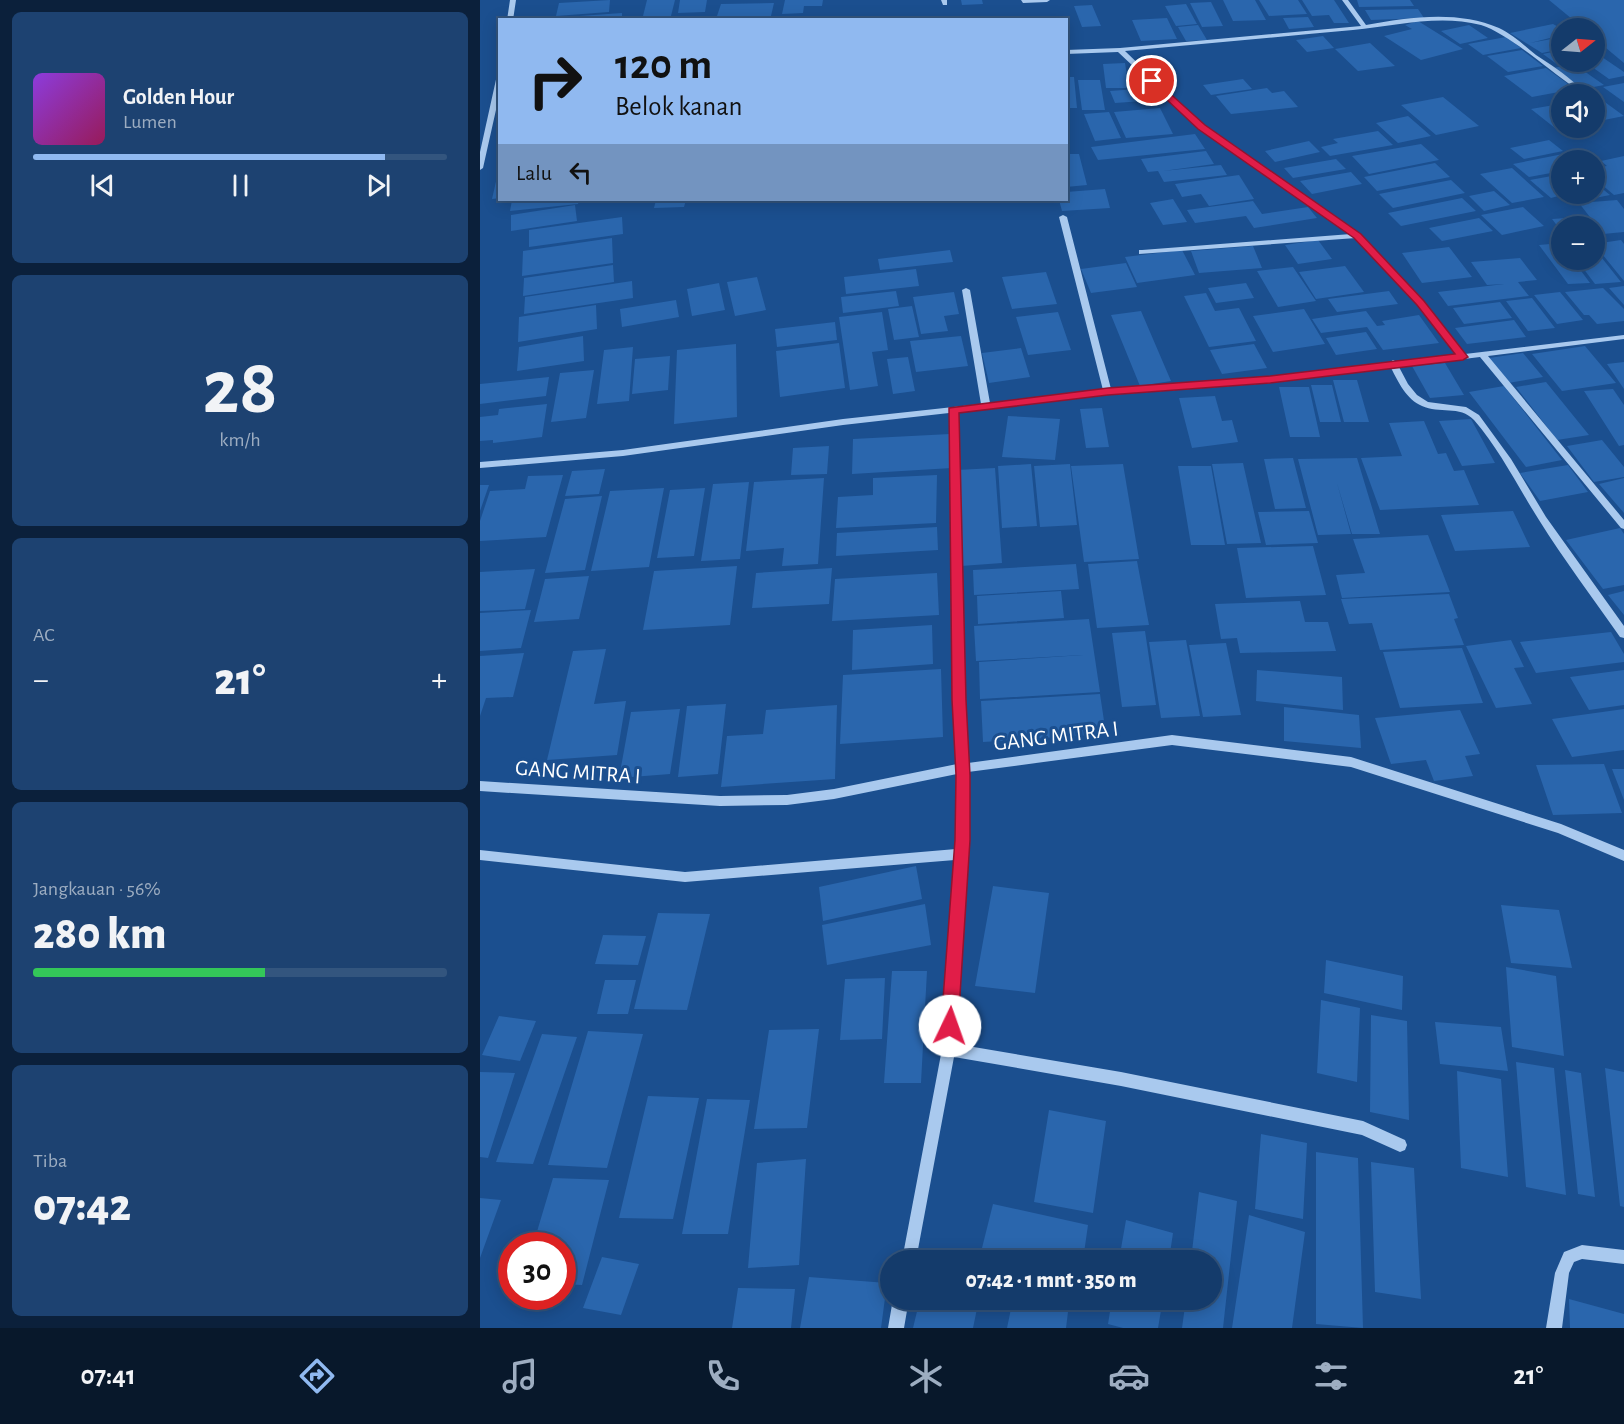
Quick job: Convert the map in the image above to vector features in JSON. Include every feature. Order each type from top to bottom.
[{"type":"street","points":[[510,18],[513,0]]},
{"type":"street","points":[[1023,1],[1047,0]]},
{"type":"street","points":[[1345,0],[1365,27]]},
{"type":"street","points":[[1068,52],[1120,50],[1365,27],[1394,21],[1437,20],[1487,25],[1499,30],[1573,84]]},
{"type":"street","points":[[1120,50],[1202,127],[1358,236],[1420,303],[1463,357]]},
{"type":"street","points":[[480,168],[498,84]]},
{"type":"street","points":[[1063,217],[1108,392]]},
{"type":"street","points":[[1142,252],[1358,236]]},
{"type":"street","points":[[966,290],[986,405]]},
{"type":"street","points":[[480,465],[623,453],[843,422],[986,405],[1108,392],[1270,380],[1393,363],[1483,355],[1624,337]]},
{"type":"street","points":[[1483,355],[1624,526]]},
{"type":"street","points":[[1393,363],[1404,385],[1414,397],[1426,405],[1466,410],[1476,417],[1508,461],[1543,519],[1624,633]]},
{"type":"street","points":[[911,1250],[949,1049],[962,840],[963,771],[958,688],[953,410]]},
{"type":"street","name":"GANG MITRA I","points":[[480,786],[720,801],[787,800],[1172,740],[1351,762],[1561,829],[1624,856]]},
{"type":"street","points":[[480,855],[685,877],[961,854]]},
{"type":"street","points":[[949,1049],[1121,1079],[1363,1128],[1401,1145]]},
{"type":"street","points":[[1554,1328],[1562,1273],[1569,1257],[1582,1252],[1624,1257]]},
{"type":"street","points":[[896,1328],[899,1310]]},
{"type":"building","points":[[610,0],[609,12],[556,16],[559,3]]},
{"type":"building","points":[[647,0],[675,0],[670,18],[642,18]]},
{"type":"building","points":[[680,0],[707,0],[705,12],[678,13]]},
{"type":"building","points":[[785,0],[823,0],[822,6],[804,6],[803,13],[782,14]]},
{"type":"building","points":[[961,0],[982,0],[983,4],[962,5]]},
{"type":"building","points":[[1223,0],[1255,0],[1266,20],[1233,21]]},
{"type":"building","points":[[1259,0],[1298,0],[1307,14],[1269,16]]},
{"type":"building","points":[[1302,0],[1334,0],[1349,23],[1334,23],[1329,15],[1312,16]]},
{"type":"building","points":[[1357,0],[1410,0],[1414,6],[1359,7]]},
{"type":"building","points":[[1549,0],[1624,0],[1624,63],[1605,47],[1605,18],[1571,18]]},
{"type":"building","points":[[1211,2],[1223,26],[1202,27],[1190,3]]},
{"type":"building","points":[[774,3],[771,16],[717,16],[721,4]]},
{"type":"building","points":[[1186,4],[1197,24],[1176,26],[1165,6]]},
{"type":"building","points":[[1092,5],[1101,26],[1082,27],[1074,6]]},
{"type":"building","points":[[1418,9],[1424,18],[1371,20],[1365,10]]},
{"type":"building","points":[[622,13],[622,18],[565,17]]},
{"type":"building","points":[[1308,17],[1314,27],[1289,29],[1283,18]]},
{"type":"building","points":[[1167,18],[1177,39],[1141,41],[1132,20]]},
{"type":"building","points":[[1418,21],[1463,49],[1421,60],[1384,36],[1412,29],[1405,25]]},
{"type":"building","points":[[1551,24],[1551,38],[1530,43],[1551,39],[1551,51],[1542,53],[1510,33]]},
{"type":"building","points":[[1198,25],[1207,40],[1186,41],[1178,27]]},
{"type":"building","points":[[1469,25],[1488,38],[1460,44],[1441,31]]},
{"type":"building","points":[[1323,36],[1334,48],[1307,52],[1296,40]]},
{"type":"building","points":[[1506,37],[1521,48],[1483,55],[1468,44]]},
{"type":"building","points":[[1370,43],[1395,66],[1358,71],[1335,49]]},
{"type":"building","points":[[1522,50],[1543,66],[1508,72],[1487,56]]},
{"type":"building","points":[[1551,52],[1551,60],[1543,54]]},
{"type":"building","points":[[1605,59],[1624,72],[1624,76],[1609,79],[1599,72],[1605,72]]},
{"type":"building","points":[[1125,63],[1129,88],[1106,88],[1103,64]]},
{"type":"building","points":[[1546,68],[1568,84],[1551,84],[1551,93],[1532,97],[1504,76]]},
{"type":"building","points":[[1559,72],[1585,72],[1603,84],[1576,84]]},
{"type":"building","points":[[1068,77],[1074,77],[1077,108],[1068,108]]},
{"type":"building","points":[[1243,79],[1252,89],[1211,95],[1203,85]]},
{"type":"building","points":[[1078,80],[1100,80],[1105,110],[1082,110]]},
{"type":"building","points":[[1624,83],[1624,102],[1605,88]]},
{"type":"building","points":[[1151,88],[1157,100],[1115,103],[1110,91]]},
{"type":"building","points":[[1267,88],[1272,93],[1284,91],[1298,107],[1231,114],[1216,96]]},
{"type":"building","points":[[1443,97],[1479,126],[1436,135],[1401,105]]},
{"type":"building","points":[[1605,102],[1624,116],[1605,120]]},
{"type":"building","points":[[1551,106],[1551,125],[1531,109]]},
{"type":"building","points":[[1160,108],[1173,134],[1126,138],[1114,112]]},
{"type":"building","points":[[1109,112],[1121,138],[1095,141],[1084,114]]},
{"type":"building","points":[[1408,116],[1431,136],[1398,143],[1376,123]]},
{"type":"building","points":[[1378,131],[1393,145],[1330,156],[1321,147],[1338,143],[1333,139]]},
{"type":"building","points":[[1195,134],[1205,149],[1098,160],[1091,147]]},
{"type":"building","points":[[1549,140],[1562,150],[1551,150],[1551,153],[1524,159],[1510,148]]},
{"type":"building","points":[[1309,141],[1320,152],[1275,162],[1265,151]]},
{"type":"building","points":[[1421,144],[1439,160],[1369,174],[1352,156]]},
{"type":"building","points":[[1206,151],[1214,164],[1163,171],[1221,165],[1227,175],[1164,182],[1158,171],[1148,172],[1141,159]]},
{"type":"building","points":[[1068,154],[1079,154],[1087,185],[1068,187]]},
{"type":"building","points":[[1551,156],[1551,173],[1529,177],[1513,164]]},
{"type":"building","points":[[1624,156],[1624,193],[1614,195],[1605,187],[1605,166],[1607,166],[1605,160]]},
{"type":"building","points":[[1336,159],[1346,169],[1293,178],[1284,168]]},
{"type":"building","points":[[1435,163],[1450,177],[1377,191],[1364,177]]},
{"type":"building","points":[[1512,168],[1544,197],[1512,203],[1480,174]]},
{"type":"building","points":[[1351,172],[1362,184],[1312,194],[1300,181]]},
{"type":"building","points":[[1239,175],[1254,199],[1209,206],[1201,194],[1182,197],[1175,184]]},
{"type":"building","points":[[1551,176],[1551,198],[1530,180]]},
{"type":"building","points":[[497,177],[498,177],[498,198],[492,199]]},
{"type":"building","points":[[1451,180],[1465,193],[1393,208],[1379,194]]},
{"type":"building","points":[[1105,189],[1110,208],[1062,211],[1059,201],[1068,201],[1068,192]]},
{"type":"building","points":[[1494,191],[1510,205],[1484,211],[1469,196]]},
{"type":"building","points":[[1462,198],[1476,211],[1401,226],[1388,213]]},
{"type":"building","points":[[1173,199],[1187,222],[1163,225],[1150,203]]},
{"type":"building","points":[[1617,200],[1624,209],[1624,232],[1605,234],[1605,216],[1589,216],[1580,204],[1605,204],[1605,201]]},
{"type":"building","points":[[512,201],[579,201],[578,204],[510,211]]},
{"type":"building","points":[[656,201],[686,201],[684,207],[654,208]]},
{"type":"building","points":[[1253,201],[1262,214],[1308,207],[1317,218],[1254,228],[1246,216],[1195,223],[1187,210]]},
{"type":"building","points":[[575,205],[577,221],[511,231],[511,215]]},
{"type":"building","points":[[1523,207],[1544,226],[1502,235],[1481,215]]},
{"type":"building","points":[[622,217],[623,234],[529,247],[529,230]]},
{"type":"building","points":[[1479,218],[1493,231],[1442,241],[1429,228]]},
{"type":"building","points":[[612,238],[613,263],[522,276],[523,251]]},
{"type":"building","points":[[1318,240],[1332,259],[1298,264],[1285,245]]},
{"type":"building","points":[[1621,240],[1624,244],[1624,281],[1605,258],[1605,242]]},
{"type":"building","points":[[1551,244],[1551,261],[1539,245]]},
{"type":"building","points":[[1253,246],[1262,268],[1199,273],[1191,251]]},
{"type":"building","points":[[1449,247],[1472,277],[1422,283],[1402,253]]},
{"type":"building","points":[[950,250],[953,262],[880,270],[878,259]]},
{"type":"building","points":[[1182,250],[1195,275],[1137,283],[1125,257]]},
{"type":"building","points":[[1520,258],[1537,280],[1518,282],[1529,296],[1448,306],[1438,292],[1504,284],[1487,285],[1471,262]]},
{"type":"building","points":[[1605,262],[1621,282],[1595,284],[1584,270],[1605,270]]},
{"type":"building","points":[[1126,263],[1137,287],[1091,293],[1081,269]]},
{"type":"building","points":[[613,265],[614,282],[523,296],[524,278]]},
{"type":"building","points":[[1345,266],[1364,292],[1316,299],[1299,272]]},
{"type":"building","points":[[1293,267],[1316,301],[1278,307],[1257,271]]},
{"type":"building","points":[[916,269],[919,286],[846,294],[844,277]]},
{"type":"building","points":[[1558,270],[1580,270],[1590,283],[1568,284]]},
{"type":"building","points":[[1046,272],[1057,304],[1012,309],[1002,277]]},
{"type":"building","points":[[757,277],[766,310],[735,316],[727,282]]},
{"type":"building","points":[[632,281],[633,298],[524,314],[525,297]]},
{"type":"building","points":[[719,283],[725,310],[692,316],[687,289]]},
{"type":"building","points":[[1246,283],[1254,298],[1216,303],[1208,288]]},
{"type":"building","points":[[1624,286],[1624,305],[1609,288]]},
{"type":"building","points":[[1603,288],[1624,309],[1624,321],[1597,324],[1589,315],[1584,315],[1565,292]]},
{"type":"building","points":[[896,291],[899,306],[843,313],[841,297]]},
{"type":"building","points":[[1389,291],[1398,304],[1337,312],[1328,299]]},
{"type":"building","points":[[954,292],[959,314],[944,316],[948,331],[921,334],[913,297]]},
{"type":"building","points":[[1560,292],[1583,320],[1557,324],[1534,295]]},
{"type":"building","points":[[1206,293],[1215,311],[1239,308],[1256,341],[1209,347],[1184,296]]},
{"type":"building","points":[[1532,298],[1555,328],[1528,331],[1506,301]]},
{"type":"building","points":[[676,300],[679,317],[622,327],[620,309]]},
{"type":"building","points":[[1500,302],[1512,318],[1464,324],[1453,308]]},
{"type":"building","points":[[596,305],[597,329],[518,342],[519,317]]},
{"type":"building","points":[[912,306],[919,337],[894,340],[888,309]]},
{"type":"building","points":[[1304,309],[1325,344],[1273,352],[1253,316]]},
{"type":"building","points":[[1141,311],[1171,381],[1140,386],[1111,315]]},
{"type":"building","points":[[1366,311],[1377,326],[1385,325],[1382,321],[1419,315],[1439,343],[1383,350],[1367,327],[1321,333],[1312,319]]},
{"type":"building","points":[[882,312],[888,350],[872,352],[878,386],[850,390],[839,317]]},
{"type":"building","points":[[1058,312],[1071,350],[1028,355],[1016,317]]},
{"type":"building","points":[[1514,320],[1526,337],[1467,344],[1455,328]]},
{"type":"building","points":[[835,322],[837,340],[777,347],[775,329]]},
{"type":"building","points":[[1366,332],[1377,349],[1336,355],[1326,338]]},
{"type":"building","points":[[583,336],[584,361],[517,371],[519,347]]},
{"type":"building","points":[[961,336],[968,366],[916,372],[910,341]]},
{"type":"building","points":[[839,343],[845,388],[780,397],[776,351]]},
{"type":"building","points":[[736,344],[737,417],[674,424],[677,350]]},
{"type":"building","points":[[1254,344],[1267,368],[1222,374],[1210,350]]},
{"type":"building","points":[[1585,346],[1616,383],[1562,391],[1532,354]]},
{"type":"building","points":[[633,347],[629,401],[597,404],[604,350]]},
{"type":"building","points":[[1021,348],[1030,377],[989,383],[982,353]]},
{"type":"building","points":[[1523,353],[1543,377],[1508,383],[1489,358]]},
{"type":"building","points":[[670,356],[668,390],[632,394],[635,359]]},
{"type":"building","points":[[908,357],[915,391],[893,394],[887,359]]},
{"type":"building","points":[[1624,362],[1624,389],[1607,364]]},
{"type":"building","points":[[1445,363],[1464,395],[1430,398],[1412,366]]},
{"type":"building","points":[[594,370],[586,418],[551,422],[560,373]]},
{"type":"building","points":[[549,377],[546,396],[480,404],[480,384]]},
{"type":"building","points":[[1333,380],[1357,380],[1369,422],[1344,422]]},
{"type":"building","points":[[1546,382],[1589,435],[1557,440],[1516,387]]},
{"type":"building","points":[[1311,385],[1332,385],[1341,422],[1320,422]]},
{"type":"building","points":[[1504,386],[1562,460],[1526,467],[1469,392]]},
{"type":"building","points":[[1279,387],[1309,387],[1320,437],[1290,437]]},
{"type":"building","points":[[1613,389],[1624,405],[1624,445],[1619,446],[1584,391]]},
{"type":"building","points":[[1215,396],[1222,421],[1232,420],[1238,442],[1192,448],[1179,398]]},
{"type":"building","points":[[547,404],[542,437],[493,443],[493,440],[480,441],[480,417],[498,415],[499,409]]},
{"type":"building","points":[[1102,408],[1109,447],[1086,448],[1080,409]]},
{"type":"building","points":[[1008,416],[1060,419],[1055,460],[1002,457]]},
{"type":"building","points":[[1471,419],[1495,463],[1462,466],[1439,421]]},
{"type":"building","points":[[1424,421],[1438,454],[1446,453],[1454,471],[1464,470],[1479,505],[1380,510],[1361,458],[1402,456],[1389,423]]},
{"type":"building","points":[[950,434],[952,468],[852,474],[853,439]]},
{"type":"building","points":[[1602,440],[1624,467],[1624,477],[1594,482],[1567,446]]},
{"type":"building","points":[[829,446],[827,474],[791,475],[793,448]]},
{"type":"building","points":[[1293,458],[1306,508],[1275,509],[1264,459]]},
{"type":"building","points":[[1357,458],[1380,534],[1352,534],[1337,483],[1351,534],[1318,535],[1298,459]]},
{"type":"building","points":[[1243,463],[1261,543],[1227,544],[1212,464]]},
{"type":"building","points":[[1031,464],[1037,526],[1002,528],[998,466]]},
{"type":"building","points":[[1070,464],[1077,525],[1040,527],[1034,466]]},
{"type":"building","points":[[1123,464],[1139,559],[1084,562],[1071,466]]},
{"type":"building","points":[[1568,465],[1588,492],[1540,501],[1520,473]]},
{"type":"building","points":[[1178,466],[1211,466],[1225,545],[1191,545]]},
{"type":"building","points":[[995,468],[1002,563],[961,566],[957,470]]},
{"type":"building","points":[[605,469],[599,494],[565,496],[572,471]]},
{"type":"building","points":[[563,475],[546,537],[480,541],[480,521],[490,491],[525,489],[528,476]]},
{"type":"building","points":[[937,475],[936,523],[836,528],[838,497],[873,495],[873,478]]},
{"type":"building","points":[[824,478],[818,564],[782,566],[784,548],[746,551],[754,482]]},
{"type":"building","points":[[1624,478],[1624,513],[1599,484]]},
{"type":"building","points":[[749,482],[740,559],[701,561],[713,484]]},
{"type":"building","points":[[480,485],[489,485],[480,511]]},
{"type":"building","points":[[664,488],[649,567],[591,571],[610,491]]},
{"type":"building","points":[[705,488],[694,556],[657,558],[670,490]]},
{"type":"building","points":[[602,496],[585,570],[545,573],[565,499]]},
{"type":"building","points":[[1309,511],[1318,543],[1266,545],[1258,512]]},
{"type":"building","points":[[1513,511],[1530,547],[1455,551],[1441,515]]},
{"type":"building","points":[[937,527],[938,550],[836,556],[837,533]]},
{"type":"building","points":[[1620,528],[1624,534],[1624,585],[1603,589],[1566,540]]},
{"type":"building","points":[[1428,535],[1450,592],[1342,598],[1336,575],[1365,573],[1353,539]]},
{"type":"building","points":[[1313,546],[1326,595],[1246,598],[1237,548]]},
{"type":"building","points":[[1137,561],[1149,625],[1097,628],[1088,564]]},
{"type":"building","points":[[1076,564],[1079,589],[974,595],[973,570]]},
{"type":"building","points":[[737,566],[730,625],[643,630],[654,571]]},
{"type":"building","points":[[832,568],[829,604],[752,608],[756,573]]},
{"type":"building","points":[[535,569],[525,609],[480,611],[480,572]]},
{"type":"building","points":[[937,573],[939,615],[832,621],[835,579]]},
{"type":"building","points":[[589,576],[579,619],[534,622],[545,579]]},
{"type":"building","points":[[1061,591],[1064,618],[978,624],[977,596]]},
{"type":"building","points":[[1624,591],[1624,615],[1608,595]]},
{"type":"building","points":[[1449,594],[1458,618],[1454,619],[1464,645],[1380,650],[1372,623],[1349,624],[1341,599]]},
{"type":"building","points":[[1300,601],[1305,622],[1328,622],[1336,651],[1240,653],[1237,638],[1221,639],[1215,604]]},
{"type":"building","points":[[531,610],[521,648],[480,651],[480,613]]},
{"type":"building","points":[[1089,619],[1100,692],[980,699],[979,662],[1083,655],[976,661],[974,626]]},
{"type":"building","points":[[932,625],[933,664],[852,670],[853,630]]},
{"type":"building","points":[[1145,631],[1156,705],[1122,707],[1112,633]]},
{"type":"building","points":[[1611,632],[1624,654],[1624,662],[1536,673],[1520,642]]},
{"type":"building","points":[[1186,640],[1200,716],[1161,718],[1149,642]]},
{"type":"building","points":[[1511,640],[1524,667],[1514,668],[1532,704],[1496,708],[1466,646]]},
{"type":"building","points":[[1226,643],[1241,715],[1203,717],[1189,645]]},
{"type":"building","points":[[1462,648],[1483,703],[1400,708],[1383,652]]},
{"type":"building","points":[[606,649],[594,704],[626,701],[617,755],[547,760],[573,651]]},
{"type":"building","points":[[524,653],[513,697],[486,698],[480,716],[480,656]]},
{"type":"building","points":[[941,669],[943,737],[840,744],[843,675]]},
{"type":"building","points":[[1257,670],[1342,677],[1343,710],[1256,701]]},
{"type":"building","points":[[1624,670],[1624,705],[1589,710],[1570,677]]},
{"type":"building","points":[[1100,694],[1106,734],[983,742],[981,701]]},
{"type":"building","points":[[726,704],[718,774],[678,777],[687,706]]},
{"type":"building","points":[[837,705],[835,779],[721,787],[727,736],[763,734],[766,710]]},
{"type":"building","points":[[1284,707],[1359,715],[1361,748],[1284,741]]},
{"type":"building","points":[[680,709],[670,774],[619,778],[631,712]]},
{"type":"building","points":[[1624,709],[1624,750],[1572,757],[1552,719]]},
{"type":"building","points":[[1460,710],[1480,754],[1465,756],[1473,776],[1434,781],[1426,760],[1391,764],[1375,718]]},
{"type":"building","points":[[1604,764],[1622,813],[1553,815],[1536,765]]},
{"type":"building","points":[[1612,769],[1624,769],[1624,800]]},
{"type":"building","points":[[916,866],[922,899],[823,921],[819,887]]},
{"type":"building","points":[[993,886],[1049,893],[1035,993],[975,986]]},
{"type":"building","points":[[925,904],[931,945],[827,965],[822,925]]},
{"type":"building","points":[[1501,905],[1559,910],[1572,968],[1511,963]]},
{"type":"building","points":[[658,913],[710,914],[687,1010],[634,1009]]},
{"type":"building","points":[[603,935],[646,936],[638,965],[595,964]]},
{"type":"building","points":[[1326,960],[1403,976],[1402,1010],[1324,993]]},
{"type":"building","points":[[1506,967],[1556,976],[1564,1056],[1512,1047]]},
{"type":"building","points":[[892,971],[927,971],[921,1083],[884,1083]]},
{"type":"building","points":[[885,978],[882,1039],[840,1040],[845,979]]},
{"type":"building","points":[[605,980],[636,980],[628,1014],[597,1014]]},
{"type":"building","points":[[1321,1000],[1360,1008],[1357,1082],[1317,1073]]},
{"type":"building","points":[[1371,1015],[1407,1021],[1409,1120],[1370,1112]]},
{"type":"building","points":[[499,1016],[536,1021],[520,1061],[482,1055]]},
{"type":"building","points":[[1435,1022],[1501,1027],[1508,1071],[1440,1064]]},
{"type":"building","points":[[819,1029],[807,1128],[754,1129],[769,1030]]},
{"type":"building","points":[[588,1031],[643,1034],[607,1168],[548,1165]]},
{"type":"building","points":[[542,1034],[577,1037],[533,1164],[496,1162]]},
{"type":"building","points":[[1516,1062],[1554,1068],[1566,1195],[1526,1187]]},
{"type":"building","points":[[1605,1068],[1624,1072],[1624,1207],[1620,1206]]},
{"type":"building","points":[[1565,1070],[1581,1073],[1595,1197],[1578,1194]]},
{"type":"building","points":[[1457,1071],[1501,1079],[1508,1177],[1461,1168]]},
{"type":"building","points":[[480,1072],[515,1073],[488,1158],[480,1157]]},
{"type":"building","points":[[648,1096],[699,1098],[673,1219],[619,1218]]},
{"type":"building","points":[[707,1099],[750,1100],[728,1234],[682,1234]]},
{"type":"building","points":[[1049,1110],[1106,1121],[1093,1213],[1034,1202]]},
{"type":"building","points":[[1261,1134],[1307,1143],[1303,1219],[1255,1209]]},
{"type":"building","points":[[1316,1152],[1358,1158],[1363,1328],[1316,1324]]},
{"type":"building","points":[[806,1159],[799,1265],[748,1268],[757,1163]]},
{"type":"building","points":[[1371,1162],[1414,1168],[1421,1299],[1375,1292]]},
{"type":"building","points":[[553,1178],[609,1180],[582,1285],[576,1285],[576,1232],[537,1232]]},
{"type":"building","points":[[1199,1192],[1237,1201],[1223,1328],[1182,1328],[1184,1310],[1222,1310],[1222,1250],[1192,1250]]},
{"type":"building","points":[[480,1198],[501,1200],[480,1258]]},
{"type":"building","points":[[993,1204],[1088,1225],[1084,1250],[982,1250]]},
{"type":"building","points":[[1249,1215],[1305,1232],[1292,1328],[1232,1328]]},
{"type":"building","points":[[1126,1220],[1173,1233],[1170,1250],[1121,1250]]},
{"type":"building","points":[[602,1257],[639,1264],[621,1315],[583,1308]]},
{"type":"building","points":[[809,1277],[880,1282],[880,1310],[883,1310],[881,1328],[800,1328]]},
{"type":"building","points":[[738,1288],[795,1289],[791,1328],[732,1328]]},
{"type":"building","points":[[1569,1299],[1624,1314],[1624,1328],[1570,1328]]},
{"type":"building","points":[[917,1310],[977,1310],[973,1328],[913,1328]]},
{"type":"building","points":[[1011,1310],[1068,1310],[1066,1328],[1007,1328]]},
{"type":"building","points":[[1110,1310],[1161,1310],[1158,1328],[1123,1328],[1108,1324]]},
{"type":"route","points":[[950,1026],[962,840],[963,775],[959,700],[953,410],[1108,392],[1270,380],[1393,363],[1463,357],[1420,303],[1358,236],[1202,127],[1184,113],[1152,81]]}]
